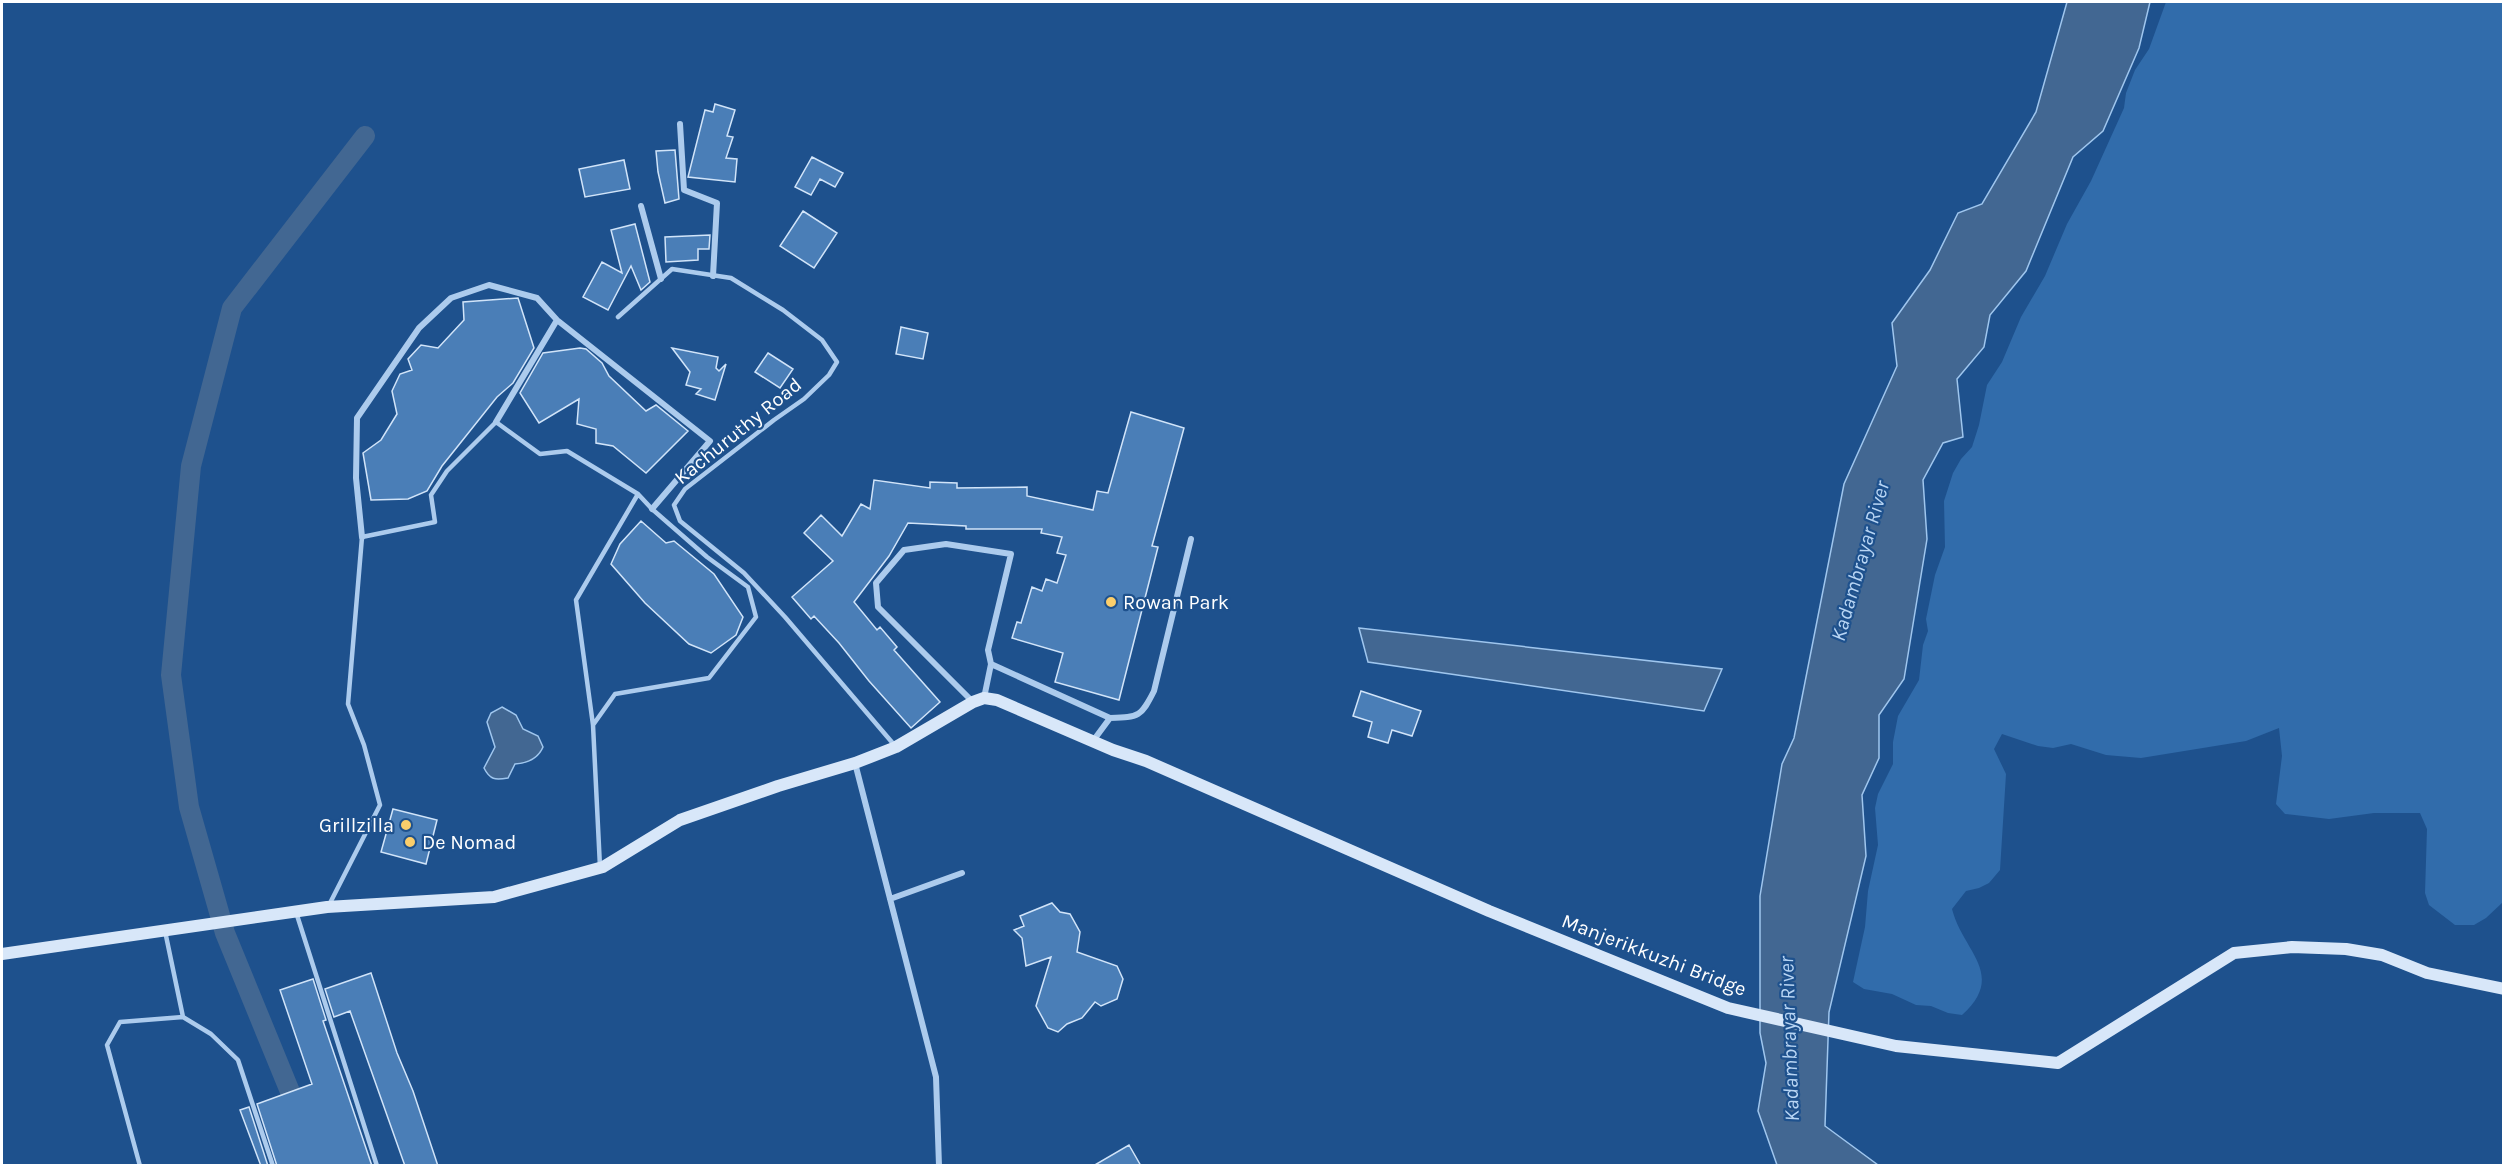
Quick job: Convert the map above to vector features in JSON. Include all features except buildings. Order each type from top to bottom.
[{"type":"main road","points":[[2,954],[327,907],[494,897],[600,868],[680,820],[778,786],[855,763],[896,747],[978,700]]},
{"type":"main road","name":"Manjerikkuzhi Bridge","points":[[978,700],[997,700],[1146,761],[1489,911],[1728,1008],[1896,1046],[2058,1063],[2234,952],[2292,947],[2346,949],[2382,955],[2427,973],[2504,989]]},
{"type":"street","points":[[680,124],[684,190],[717,203],[713,276]]},
{"type":"street","points":[[641,206],[661,279]]},
{"type":"street","points":[[362,537],[356,478],[357,418],[419,328],[451,298],[489,285],[537,298],[558,320],[710,441],[652,509]]},
{"type":"street","points":[[496,422],[558,320]]},
{"type":"street","points":[[991,664],[1110,717],[1135,717],[1144,711],[1154,691],[1191,538]]},
{"type":"street","points":[[946,544],[1011,554],[988,650],[991,664],[978,700],[878,607],[876,583],[904,550],[946,544]]},
{"type":"street","points":[[1093,741],[1110,717]]},
{"type":"street","points":[[855,763],[936,1077],[939,1166]]},
{"type":"street","points":[[890,899],[962,873]]},
{"type":"lane","name":"Kachuruthy Road","points":[[618,317],[672,269],[731,278],[783,310],[822,340],[837,362],[829,375],[804,399],[685,489],[674,505],[681,521],[744,573],[785,617],[896,747]]},
{"type":"lane","points":[[327,907],[380,805],[364,745],[348,704],[362,537],[435,522],[431,495],[447,471],[496,422],[540,454],[567,451],[638,494],[707,557],[748,587],[756,617],[709,678],[615,694],[594,725]]},
{"type":"lane","points":[[600,868],[594,725],[576,600],[638,494]]},
{"type":"lane","points":[[296,912],[377,1166]]},
{"type":"lane","points":[[165,931],[183,1017]]},
{"type":"lane","points":[[140,1166],[107,1045],[120,1022],[183,1017],[211,1034],[238,1060],[273,1166]]},
{"type":"shaded area","points":[[2166,2],[2503,2],[2503,902],[2486,918],[2474,925],[2455,925],[2429,905],[2425,893],[2427,829],[2420,813],[2374,813],[2329,819],[2285,814],[2276,804],[2282,756],[2279,728],[2246,741],[2141,758],[2106,755],[2071,744],[2053,748],[2038,746],[2002,734],[1994,749],[2006,774],[2000,870],[1989,883],[1966,891],[1952,909],[1957,924],[1978,963],[1982,975],[1981,987],[1975,1000],[1962,1015],[1948,1013],[1931,1006],[1916,1005],[1892,994],[1864,989],[1853,982],[1865,927],[1868,891],[1878,845],[1875,808],[1878,794],[1893,764],[1893,742],[1898,716],[1919,680],[1923,645],[1928,631],[1926,619],[1935,575],[1945,547],[1944,501],[1953,473],[1961,459],[1972,447],[1987,385],[2002,362],[2021,317],[2045,276],[2067,224],[2091,181],[2124,108],[2126,93],[2135,70],[2149,49]]},
{"type":"water","name":"Kadambrayar River","points":[[2067,2],[2150,2],[2139,48],[2103,131],[2073,157],[2026,271],[1990,315],[1984,347],[1957,379],[1963,437],[1943,443],[1923,480],[1927,539],[1904,679],[1879,715],[1879,758],[1862,795],[1866,856],[1829,1012],[1825,1126],[1878,1165],[1777,1165],[1758,1111],[1766,1063],[1760,1033],[1760,896],[1782,764],[1794,738],[1844,484],[1897,366],[1892,323],[1930,270],[1958,213],[1982,204],[2036,112]]},
{"type":"water","points":[[1359,628],[1722,669],[1704,711],[1368,662]]},
{"type":"water","points":[[502,707],[516,715],[523,729],[538,736],[543,747],[532,760],[515,764],[508,778],[496,779],[488,775],[484,768],[495,747],[487,722],[491,713]]},
{"type":"waterway","points":[[300,1116],[225,933],[189,807],[171,675],[191,466],[232,308],[365,136]]},
{"type":"place","name":"Rowan Park","points":[[1111,602]]},
{"type":"place","name":"Grillzilla","points":[[406,825]]},
{"type":"place","name":"De Nomad","points":[[410,842]]}]
